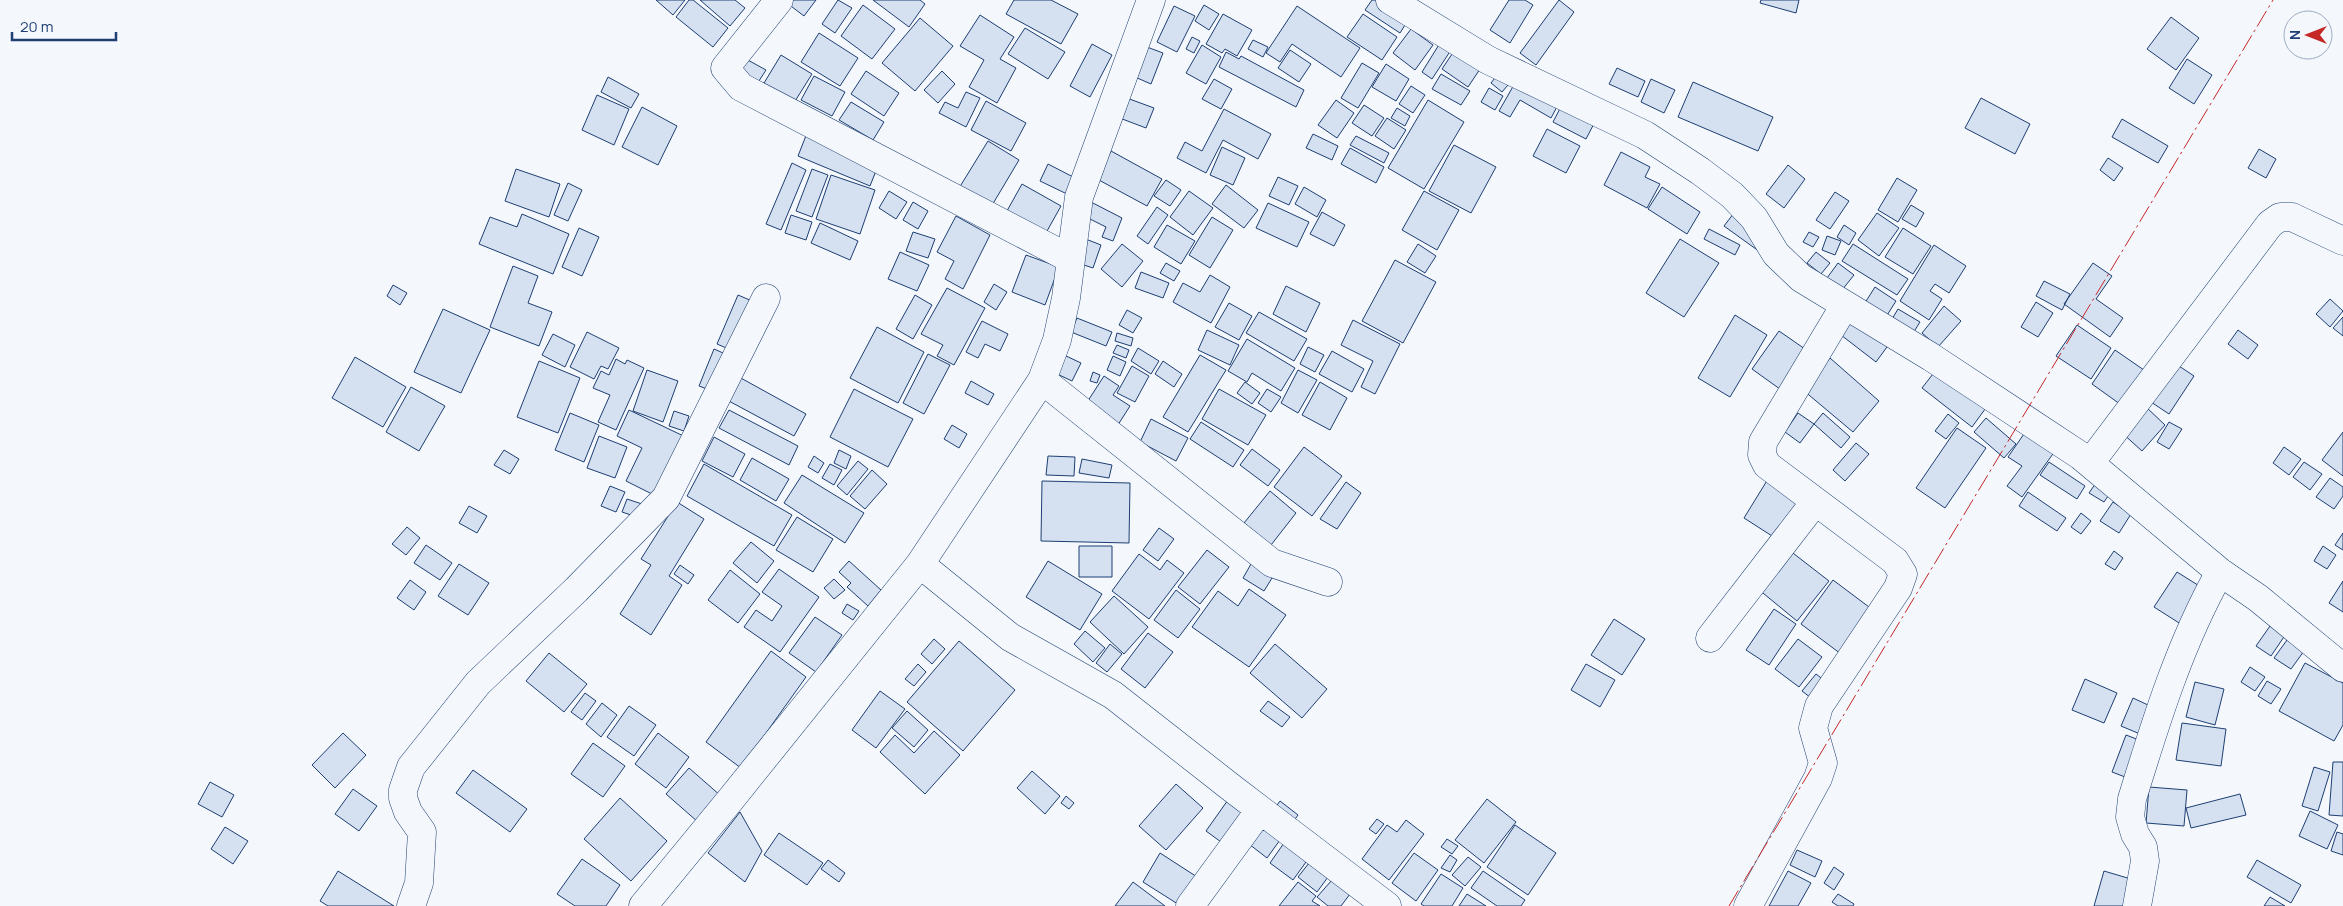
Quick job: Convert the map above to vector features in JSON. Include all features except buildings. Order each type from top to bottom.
[{"type":"street","points":[[780,0],[725,68],[741,88],[1071,259]]},
{"type":"street","points":[[642,906],[732,799],[920,564],[1042,380],[1057,340],[1071,259],[1079,197],[1151,0]]},
{"type":"street","points":[[1390,0],[1428,10],[1488,60],[1645,135],[1700,171],[1732,195],[1754,218],[1776,254],[1801,278],[1931,357],[2090,463],[2220,572],[2293,626],[2343,668]]},
{"type":"street","points":[[2090,463],[2270,224],[2280,217],[2292,217],[2343,241]]},
{"type":"street","points":[[411,906],[420,883],[422,832],[408,812],[403,798],[403,790],[411,768],[478,683],[576,590],[666,498],[766,298]]},
{"type":"street","points":[[1748,906],[1818,778],[1823,763],[1813,728],[1819,706],[1898,588],[1903,574],[1895,561],[1767,465],[1762,455],[1763,442],[1845,305]]},
{"type":"street","points":[[1042,380],[1272,563],[1328,582]]},
{"type":"street","points":[[1710,638],[1815,502]]},
{"type":"street","points":[[920,564],[1010,637],[1113,695],[1387,906]]},
{"type":"street","points":[[2137,906],[2145,861],[2143,846],[2135,834],[2130,817],[2132,799],[2166,690],[2184,645],[2220,572]]},
{"type":"street","points":[[1190,906],[1260,810]]},
{"type":"power","points":[[1729,906],[2273,0]]}]
